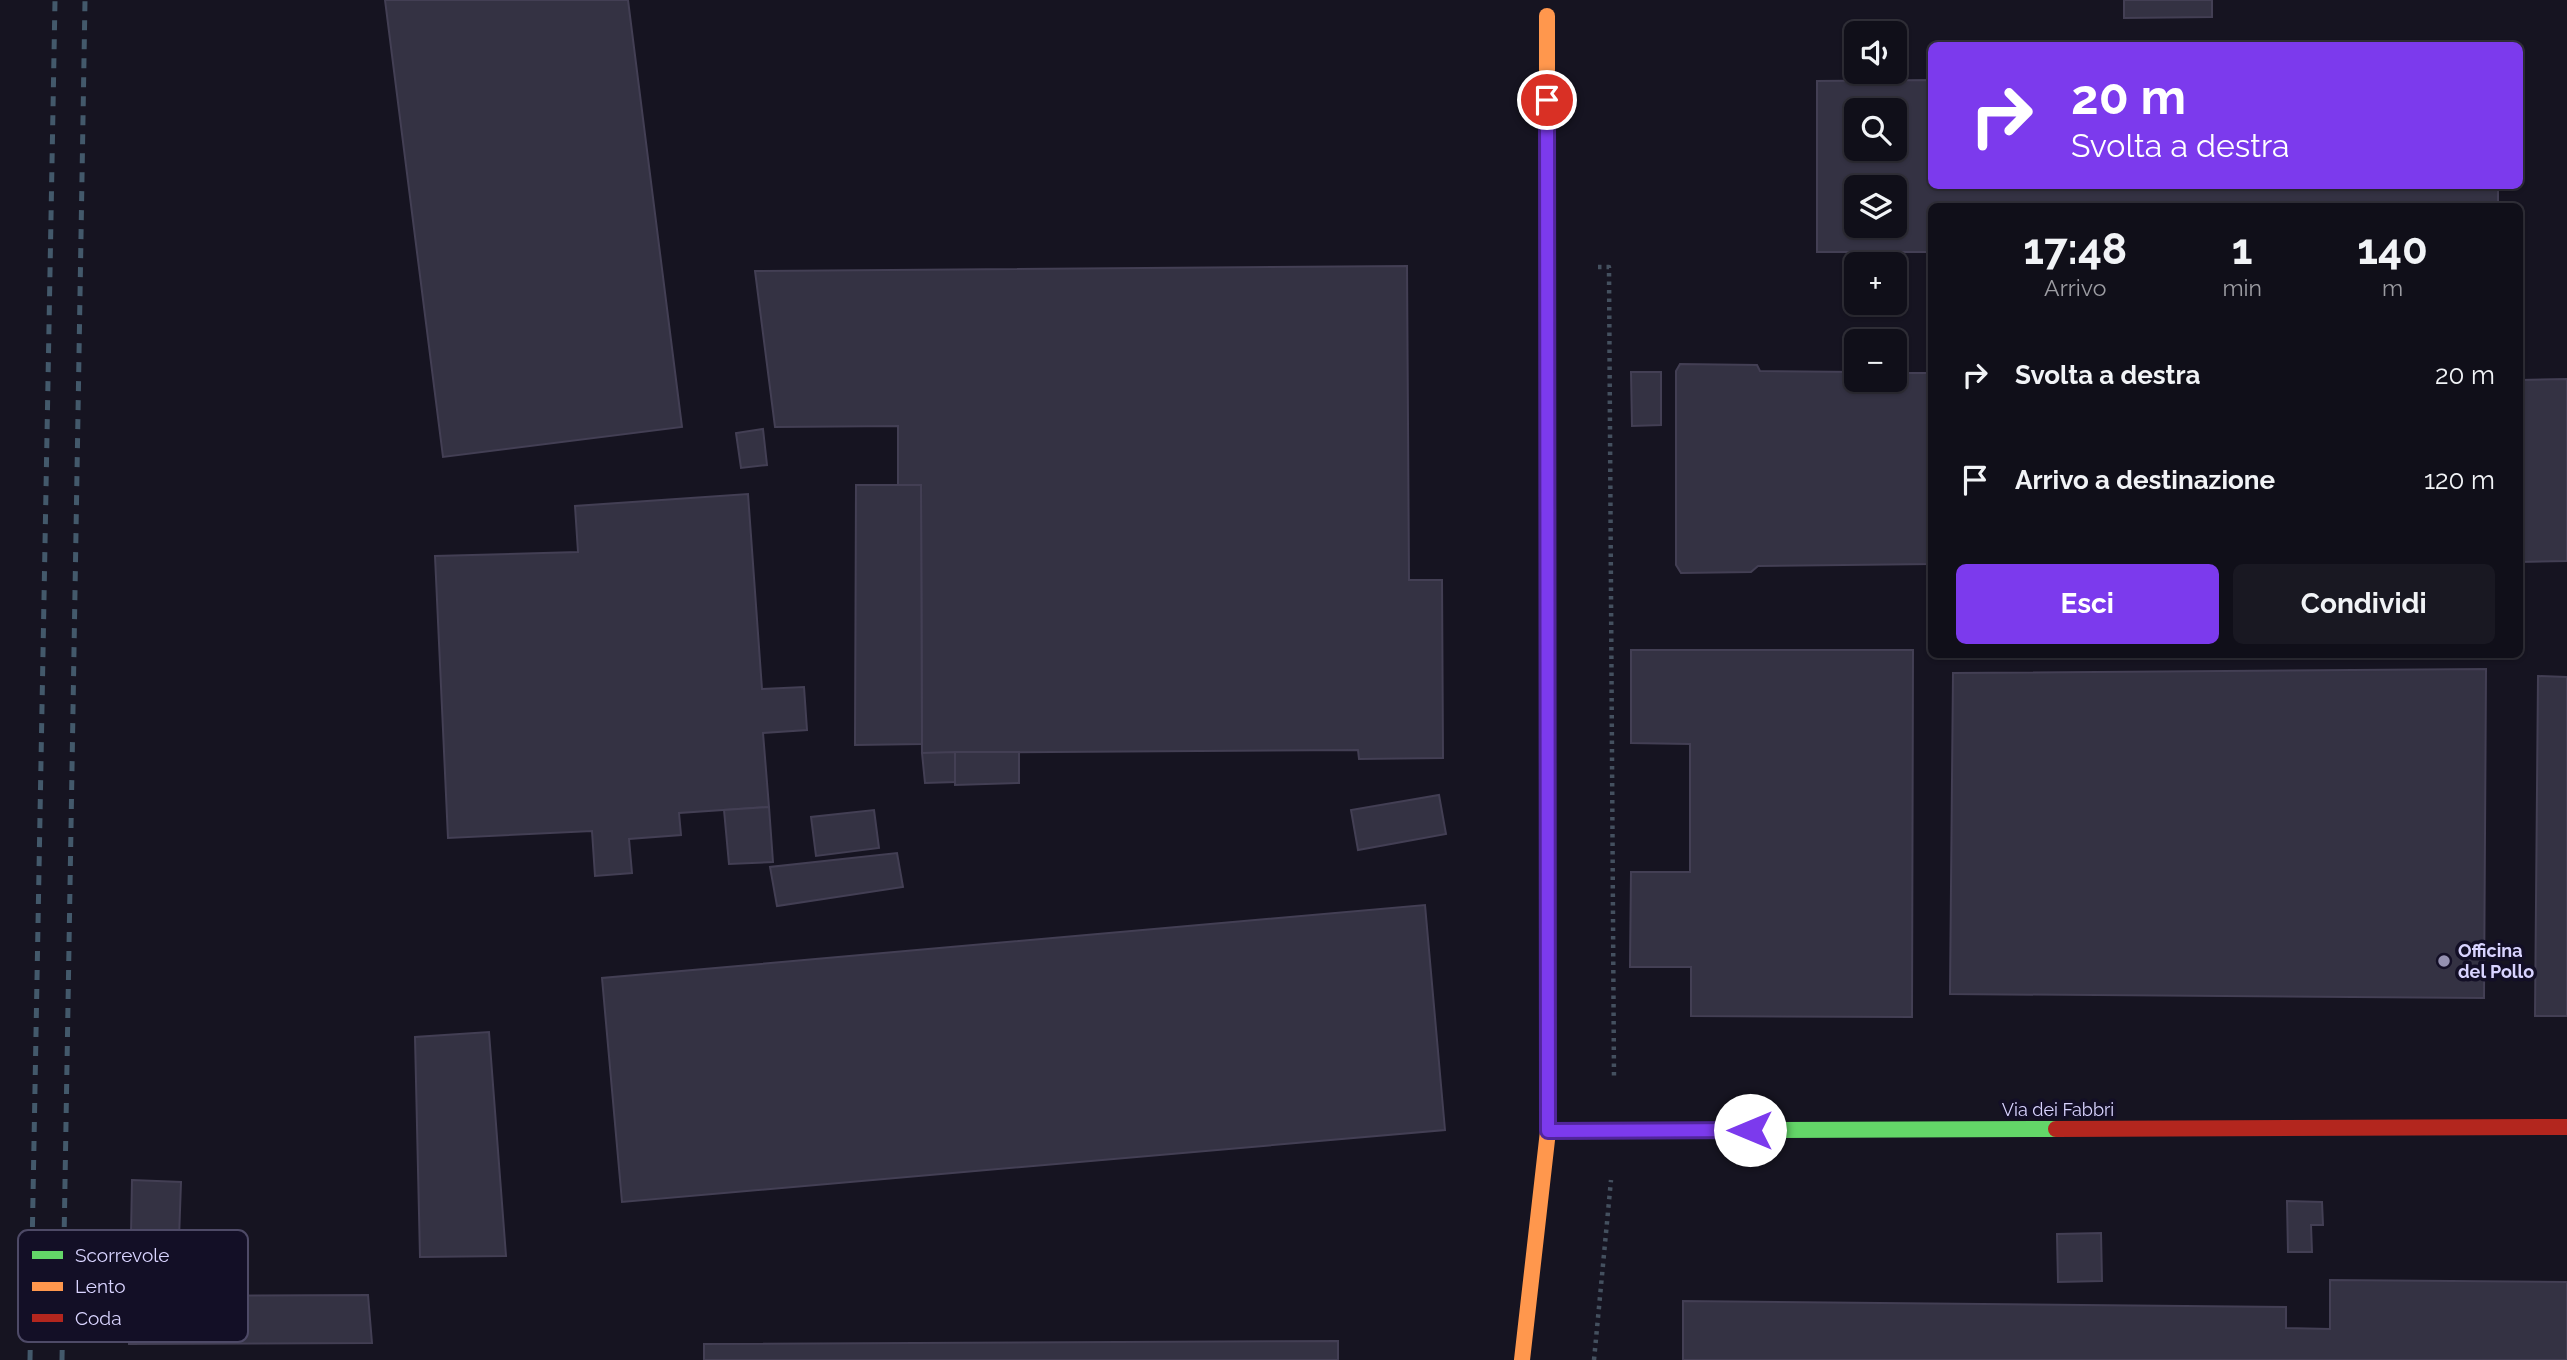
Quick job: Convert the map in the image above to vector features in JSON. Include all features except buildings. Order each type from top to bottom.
[{"type":"street","points":[[1522,1360],[1548,1131],[1547,16]]},
{"type":"street","name":"Via dei Fabbri","points":[[1548,1131],[2567,1127]]},
{"type":"path","points":[[1546,267],[1609,267],[1614,1131],[1594,1360]]},
{"type":"railway","points":[[32,1230],[55,0]]},
{"type":"railway","points":[[64,1230],[85,0]]},
{"type":"railway","points":[[30,1342],[30,1360]]},
{"type":"railway","points":[[62,1342],[62,1360]]},
{"type":"traffic: fast","points":[[1547,486],[1548,788]]},
{"type":"traffic: fast","points":[[1548,1131],[2056,1129]]},
{"type":"traffic: slow","points":[[1547,16],[1547,486]]},
{"type":"traffic: slow","points":[[1522,1360],[1548,1131],[1548,788]]},
{"type":"traffic: jam","points":[[2056,1129],[2567,1127]]},
{"type":"place","name":"Officina del Pollo","points":[[2444,961]]},
{"type":"route","points":[[1547,100],[1548,1131],[1750,1130]]}]
